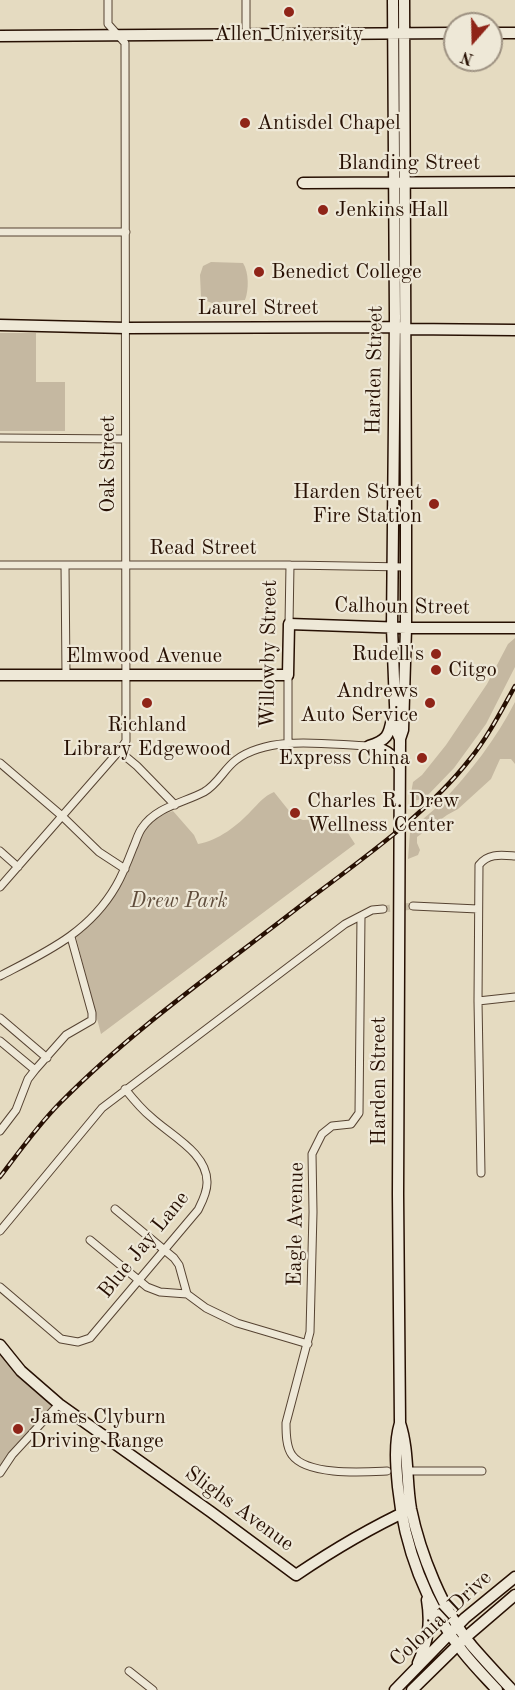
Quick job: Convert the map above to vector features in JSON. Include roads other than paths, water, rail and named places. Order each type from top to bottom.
[{"type":"main road","name":"Harden Street","points":[[393,0],[400,182],[406,567],[403,730],[400,739],[399,766],[400,1423],[396,1456],[401,1514],[411,1553],[425,1588],[497,1690]]},
{"type":"main road","name":"Harden Street","points":[[400,182],[404,0]]},
{"type":"main road","points":[[0,36],[443,33]]},
{"type":"main road","name":"Blanding Street","points":[[303,183],[515,182]]},
{"type":"main road","name":"Laurel Street","points":[[0,325],[515,330]]},
{"type":"main road","name":"Harden Street","points":[[400,739],[396,730],[394,700],[392,567],[401,328]]},
{"type":"main road","name":"Calhoun Street","points":[[289,624],[392,628],[515,627]]},
{"type":"main road","name":"Willowby Street","points":[[288,675],[289,624]]},
{"type":"main road","name":"Elmwood Avenue","points":[[0,675],[288,675]]},
{"type":"main road","points":[[369,746],[382,741],[388,735],[394,700]]},
{"type":"main road","points":[[369,746],[390,752],[399,766]]},
{"type":"main road","name":"Slighs Avenue","points":[[0,1345],[21,1371],[59,1404],[296,1575],[378,1524],[411,1509]]},
{"type":"main road","name":"Harden Street","points":[[400,1423],[404,1436],[411,1509],[423,1551],[454,1630]]},
{"type":"main road","name":"Colonial Drive","points":[[395,1690],[454,1630],[515,1576]]},
{"type":"main road","points":[[416,1669],[429,1630],[425,1588]]},
{"type":"main road","name":"Colonial Drive","points":[[412,1690],[462,1641],[515,1595]]},
{"type":"main road","name":"Harden Street","points":[[462,1641],[512,1690]]},
{"type":"street","name":"Oak Street","points":[[0,887],[126,741],[125,43],[108,24],[108,0]]},
{"type":"street","points":[[246,0],[246,34]]},
{"type":"street","points":[[0,232],[126,232]]},
{"type":"street","points":[[0,438],[124,439]]},
{"type":"street","name":"Read Street","points":[[0,565],[406,567]]},
{"type":"street","points":[[65,565],[66,675]]},
{"type":"street","name":"Willowby Street","points":[[289,624],[290,565]]},
{"type":"street","name":"Willowby Street","points":[[288,675],[288,743]]},
{"type":"street","points":[[0,976],[63,942],[83,927],[115,888],[141,828],[161,810],[206,790],[219,780],[235,761],[265,747],[288,743],[369,746]]},
{"type":"street","points":[[119,751],[175,805]]},
{"type":"street","points":[[0,763],[62,816],[99,852],[125,869]]},
{"type":"street","points":[[0,851],[18,867]]},
{"type":"street","points":[[481,1173],[478,1001],[479,865],[484,859],[497,855],[515,856]]},
{"type":"street","points":[[413,906],[478,909]]},
{"type":"street","points":[[0,1231],[102,1108],[345,924],[372,910],[382,909]]},
{"type":"street","name":"Eagle Avenue","points":[[361,916],[359,1113],[351,1124],[332,1126],[322,1134],[312,1154],[311,1321],[308,1344],[286,1424],[286,1436],[292,1455],[303,1465],[320,1470],[387,1471]]},
{"type":"street","points":[[1,1129],[16,1110],[28,1079],[66,1035],[92,1020],[71,937]]},
{"type":"street","points":[[478,1001],[515,997]]},
{"type":"street","points":[[0,1018],[47,1058]]},
{"type":"street","points":[[0,1041],[35,1071]]},
{"type":"street","name":"Blue Jay Lane","points":[[0,1287],[61,1339],[78,1342],[90,1338],[198,1210],[205,1196],[207,1183],[205,1169],[200,1160],[184,1142],[139,1106],[125,1089]]},
{"type":"street","points":[[115,1209],[179,1265],[187,1294]]},
{"type":"street","points":[[90,1240],[154,1291],[187,1294],[206,1308],[237,1323],[308,1344]]},
{"type":"street","points":[[0,1473],[12,1455],[59,1404]]},
{"type":"street","points":[[414,1471],[482,1471]]},
{"type":"street","points":[[129,1671],[153,1690]]},
{"type":"tunnel","points":[[383,909],[413,906]]},
{"type":"railway","points":[[0,1177],[52,1111],[115,1051],[387,839],[432,801],[477,751],[515,686]]},
{"type":"place","name":"Allen University","points":[[289,12]]},
{"type":"place","name":"Antisdel Chapel","points":[[245,123]]},
{"type":"place","name":"Jenkins Hall","points":[[323,210]]},
{"type":"place","name":"Benedict College","points":[[259,272]]},
{"type":"place","name":"Harden Street Fire Station","points":[[434,504]]},
{"type":"place","name":"Rudell's","points":[[436,654]]},
{"type":"place","name":"Citgo","points":[[436,670]]},
{"type":"place","name":"Richland Library Edgewood","points":[[147,703]]},
{"type":"place","name":"Andrews Auto Service","points":[[430,703]]},
{"type":"place","name":"Express China","points":[[422,758]]},
{"type":"place","name":"Charles R. Drew Wellness Center","points":[[295,813]]},
{"type":"place","name":"James Clyburn Driving Range","points":[[18,1429]]},
{"type":"park label","name":"Drew Park","points":[[179,901]]}]
